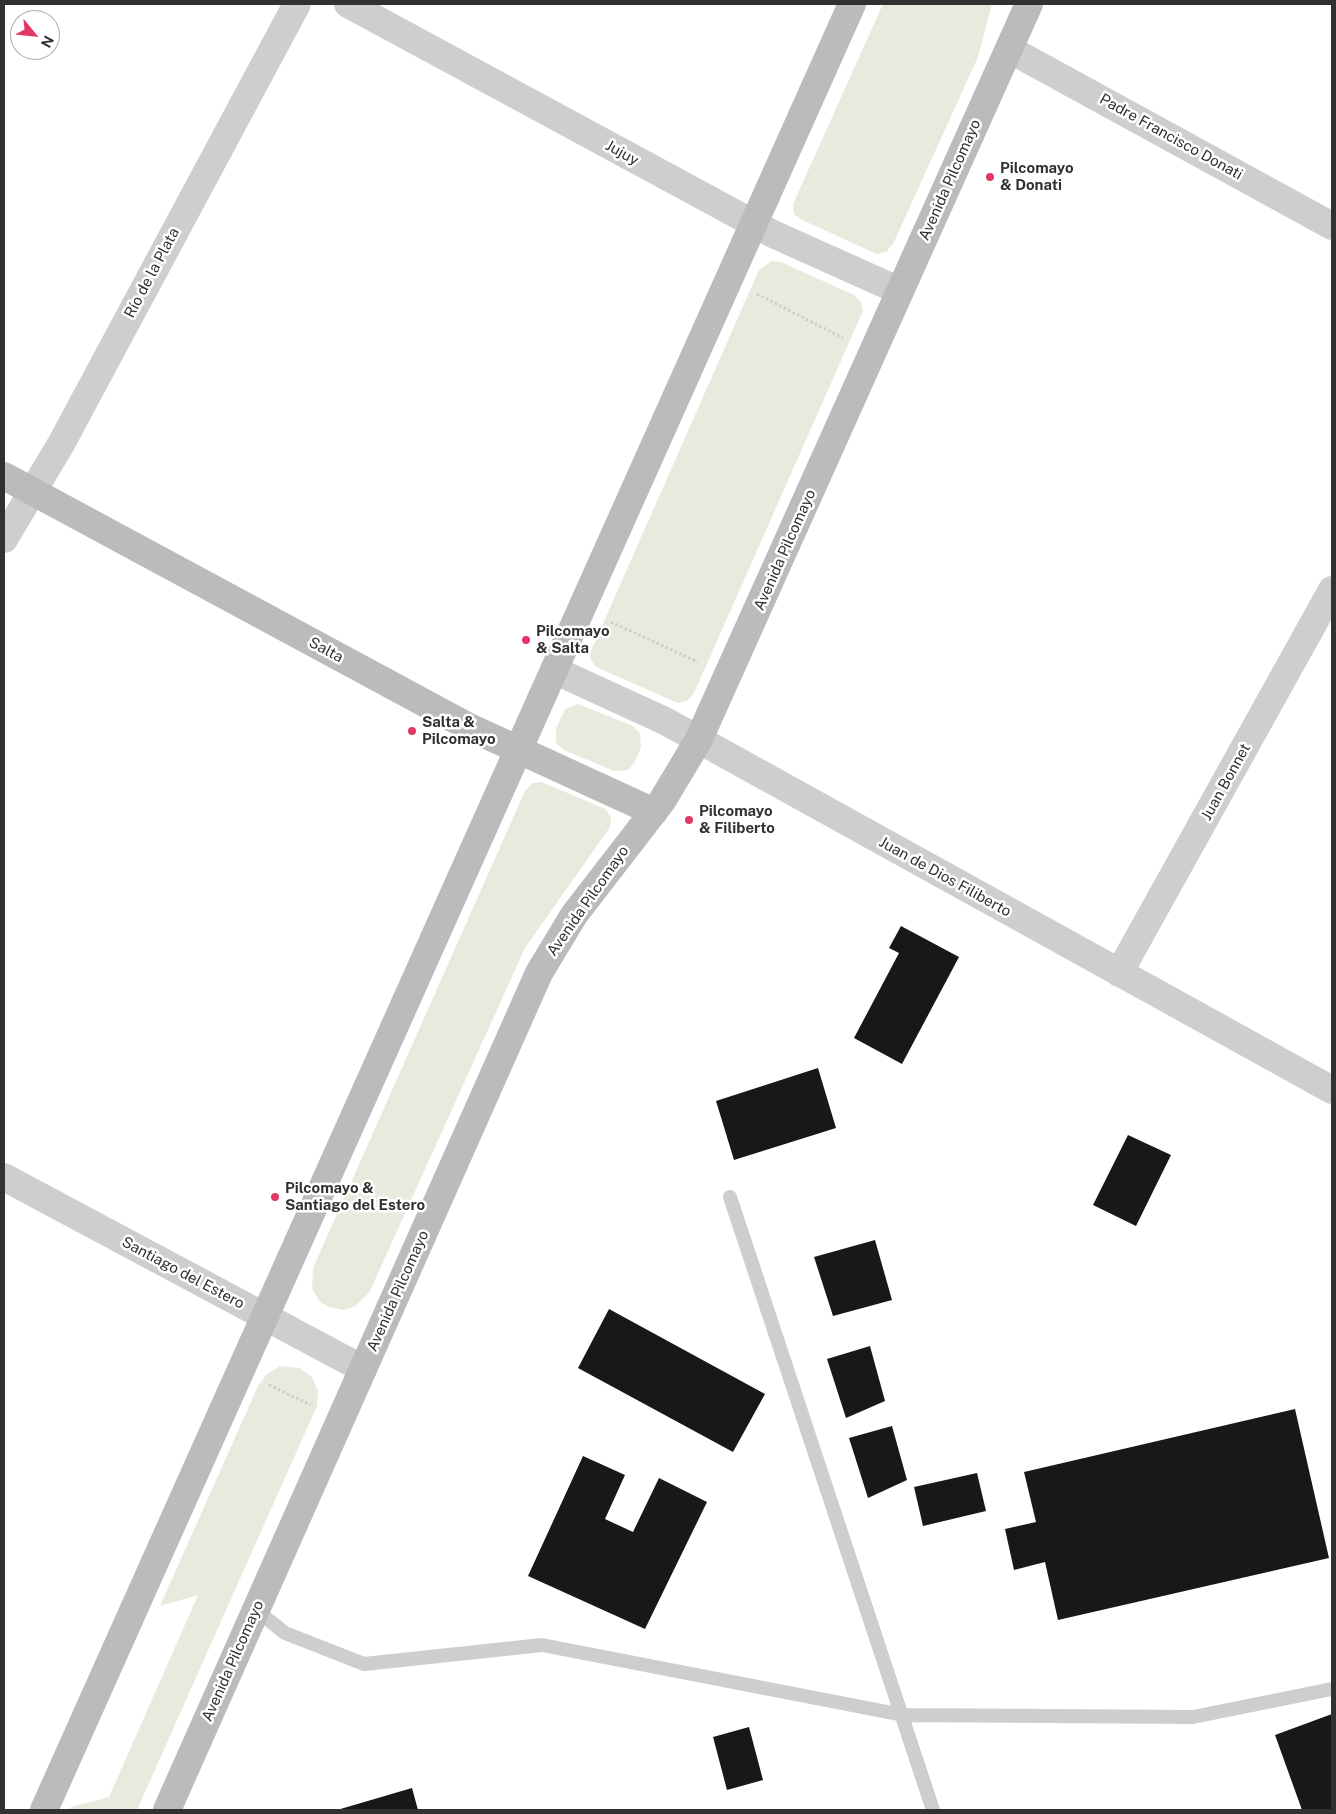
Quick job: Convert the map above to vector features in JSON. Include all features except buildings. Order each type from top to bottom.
[{"type":"main road","points":[[44,1810],[852,4]]},
{"type":"main road","name":"Avenida Pilcomayo","points":[[167,1810],[539,973],[574,915],[654,812],[685,766],[698,741],[1029,4]]},
{"type":"main road","name":"Salta","points":[[4,476],[461,723],[654,812]]},
{"type":"street","name":"Río de la Plata","points":[[4,540],[61,444],[297,4]]},
{"type":"street","name":"Jujuy","points":[[348,4],[754,224],[900,291]]},
{"type":"street","name":"Padre Francisco Donati","points":[[1009,49],[1332,226]]},
{"type":"street","name":"Juan Bonnet","points":[[1120,973],[1332,590]]},
{"type":"street","name":"Juan de Dios Filiberto","points":[[554,670],[665,721],[698,741],[1332,1090]]},
{"type":"street","name":"Santiago del Estero","points":[[4,1177],[363,1369]]},
{"type":"lane","points":[[730,1197],[933,1810]]},
{"type":"lane","points":[[256,1610],[285,1633],[364,1664],[542,1645],[903,1715],[1193,1717],[1332,1689]]},
{"type":"path","points":[[751,291],[850,342]]},
{"type":"path","points":[[604,620],[706,665]]},
{"type":"path","points":[[261,1381],[316,1408]]},
{"type":"shaded area","points":[[883,4],[992,4],[978,57],[893,244],[886,252],[877,254],[802,220],[794,214],[793,204]]},
{"type":"shaded area","points":[[771,261],[781,262],[854,295],[861,302],[863,311],[694,693],[687,701],[678,703],[596,667],[590,658],[590,653],[759,270]]},
{"type":"shaded area","points":[[578,704],[633,726],[640,733],[641,747],[635,762],[628,770],[614,771],[564,750],[556,743],[556,729],[565,709]]},
{"type":"shaded area","points":[[542,782],[605,809],[611,817],[610,827],[525,948],[369,1293],[354,1307],[344,1310],[329,1307],[320,1302],[312,1289],[313,1268],[525,791],[532,783]]},
{"type":"shaded area","points":[[280,1366],[300,1368],[312,1377],[318,1391],[317,1406],[137,1810],[69,1810],[71,1807],[109,1797],[198,1595],[160,1606],[258,1386],[267,1374]]},
{"type":"place","name":"Pilcomayo & Donati","points":[[990,177]]},
{"type":"place","name":"Pilcomayo & Salta","points":[[526,640]]},
{"type":"place","name":"Salta & Pilcomayo","points":[[412,731]]},
{"type":"place","name":"Pilcomayo & Filiberto","points":[[689,820]]},
{"type":"place","name":"Pilcomayo & Santiago del Estero","points":[[275,1197]]}]
